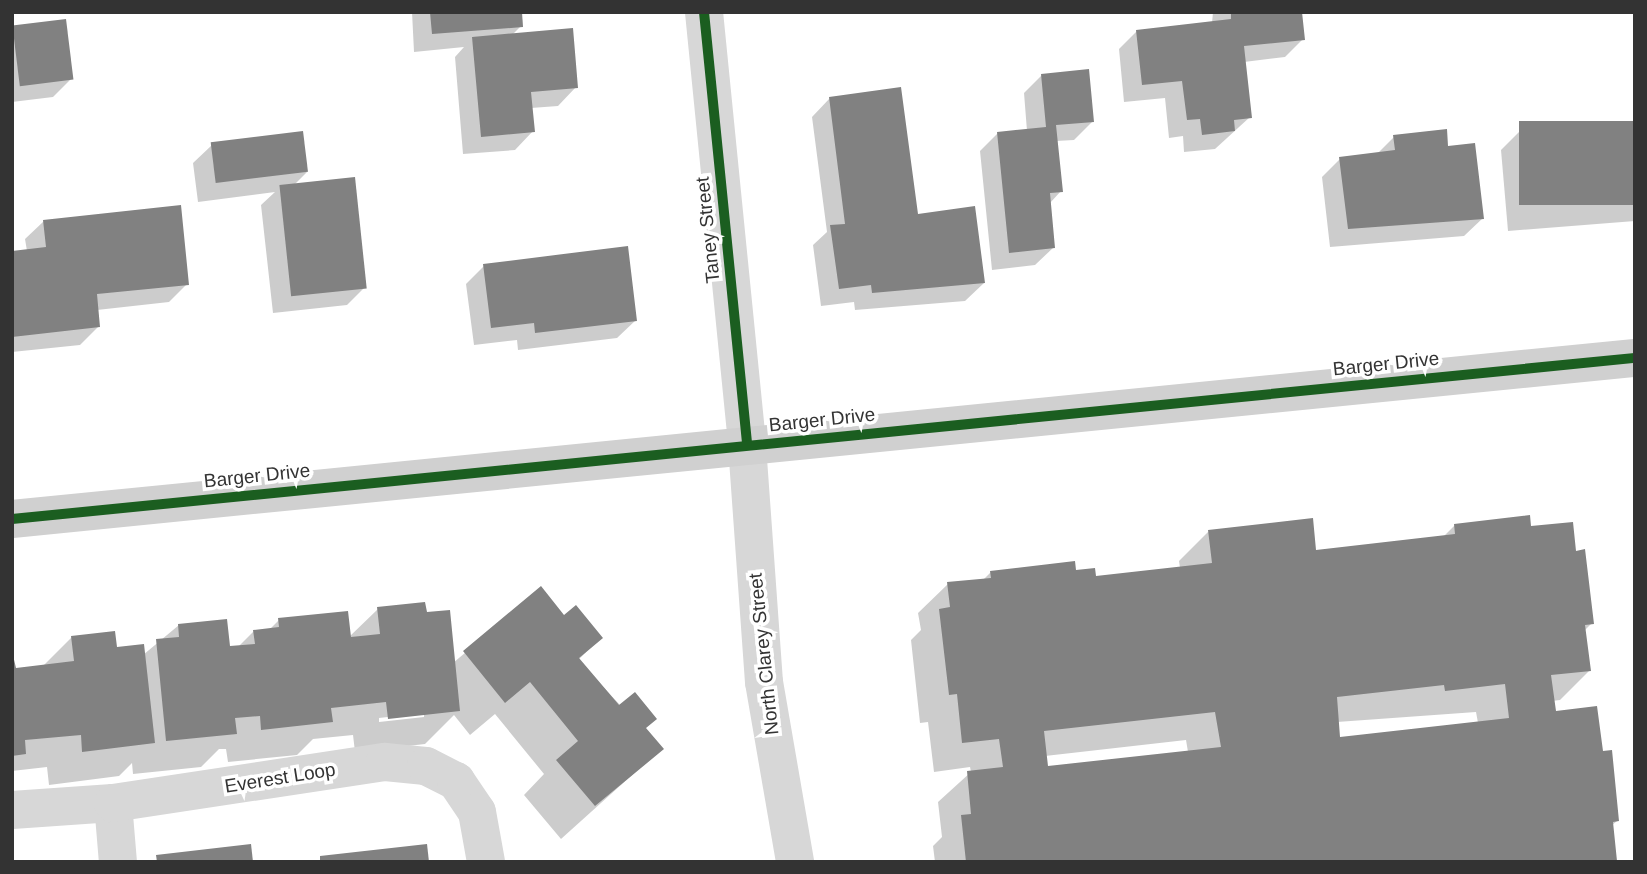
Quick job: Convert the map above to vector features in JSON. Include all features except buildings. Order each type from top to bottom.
[{"type":"main road","name":"Barger Drive","points":[[12,519],[1635,358]]},
{"type":"street","name":"Taney Street","points":[[704,12],[747,445]]},
{"type":"street","name":"North Clarey Street","points":[[747,445],[764,682],[795,862]]},
{"type":"street","name":"Everest Loop","points":[[12,810],[113,803],[385,762],[426,766],[456,781],[477,812],[486,862]]},
{"type":"street","points":[[113,803],[118,862]]},
{"type":"cycle path","points":[[704,12],[747,445]]},
{"type":"cycle path","points":[[12,519],[1635,358]]}]
